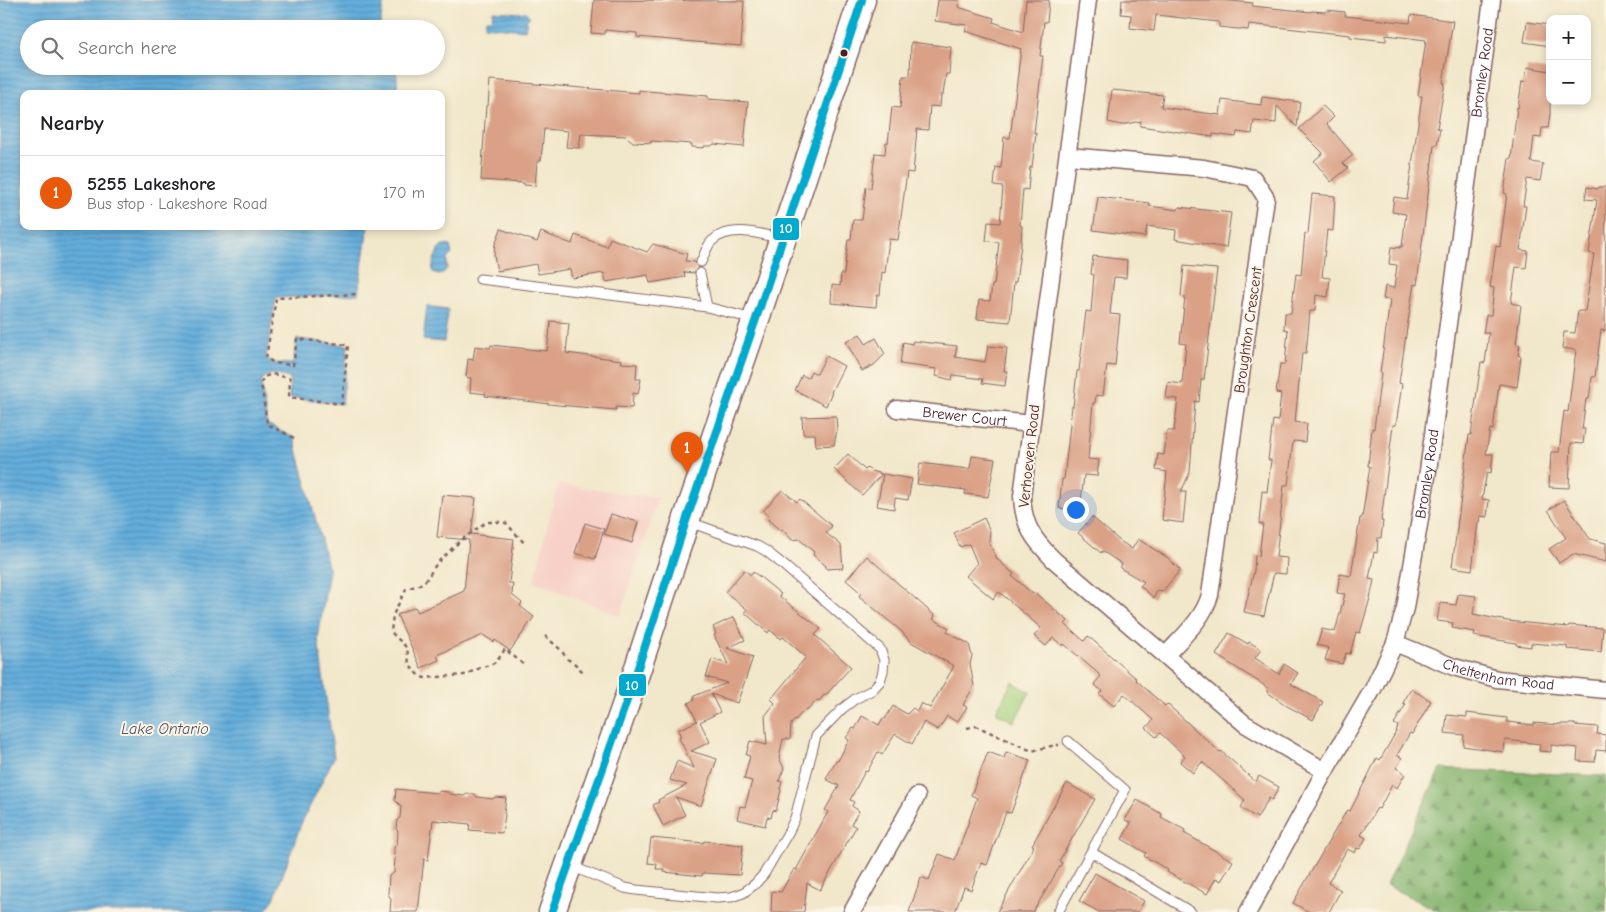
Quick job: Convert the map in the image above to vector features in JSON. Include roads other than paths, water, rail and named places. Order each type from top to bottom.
[{"type":"main road","points":[[552,912],[631,689],[862,0]]},
{"type":"street","name":"Verhoeven Road","points":[[1088,0],[1022,496],[1022,510],[1025,521],[1035,541],[1054,560],[1245,724],[1325,771]]},
{"type":"street","name":"Bromley Road","points":[[1248,912],[1325,771],[1373,689],[1394,643],[1405,608],[1428,470],[1492,0]]},
{"type":"street","name":"Broughton Crescent","points":[[1068,156],[1204,168],[1253,178],[1266,198],[1210,595],[1202,616],[1165,656]]},
{"type":"street","name":"Brewer Court","points":[[897,409],[1031,424]]},
{"type":"street","name":"Cheltenham Road","points":[[1394,643],[1454,667],[1497,678],[1606,690]]},
{"type":"street","points":[[852,912],[917,796]]},
{"type":"lane","points":[[701,262],[711,241],[725,233],[751,232],[782,239]]},
{"type":"lane","points":[[700,274],[707,307]]},
{"type":"lane","points":[[480,279],[707,307],[756,319]]},
{"type":"lane","points":[[569,865],[625,888],[636,890],[717,898],[731,897],[743,893],[764,874],[789,831],[795,818],[816,736],[842,709],[872,690],[880,681],[884,660],[880,648],[774,557],[757,546],[686,521]]},
{"type":"lane","points":[[1058,912],[1125,790],[1068,741]]},
{"type":"lane","points":[[1091,852],[1191,912]]},
{"type":"water","name":"Lake Ontario","points":[[0,0],[384,0],[381,20],[20,20],[20,75],[397,75],[398,90],[20,90],[20,230],[367,230],[358,294],[276,298],[266,358],[274,363],[293,364],[297,339],[348,345],[342,404],[289,397],[290,378],[272,374],[265,377],[261,382],[267,424],[294,438],[329,570],[318,639],[334,757],[301,824],[274,899],[264,912],[0,912]]},
{"type":"water","points":[[493,11],[522,13],[525,11],[530,17],[527,19],[525,30],[485,26],[486,19],[492,19]]},
{"type":"water","points":[[445,245],[450,246],[452,254],[447,259],[447,269],[442,274],[436,274],[432,271],[434,260],[439,248]]},
{"type":"water","points":[[427,306],[448,309],[444,342],[423,340]]},
{"type":"place","name":"5255 Lakeshore","points":[[687,473]]}]
